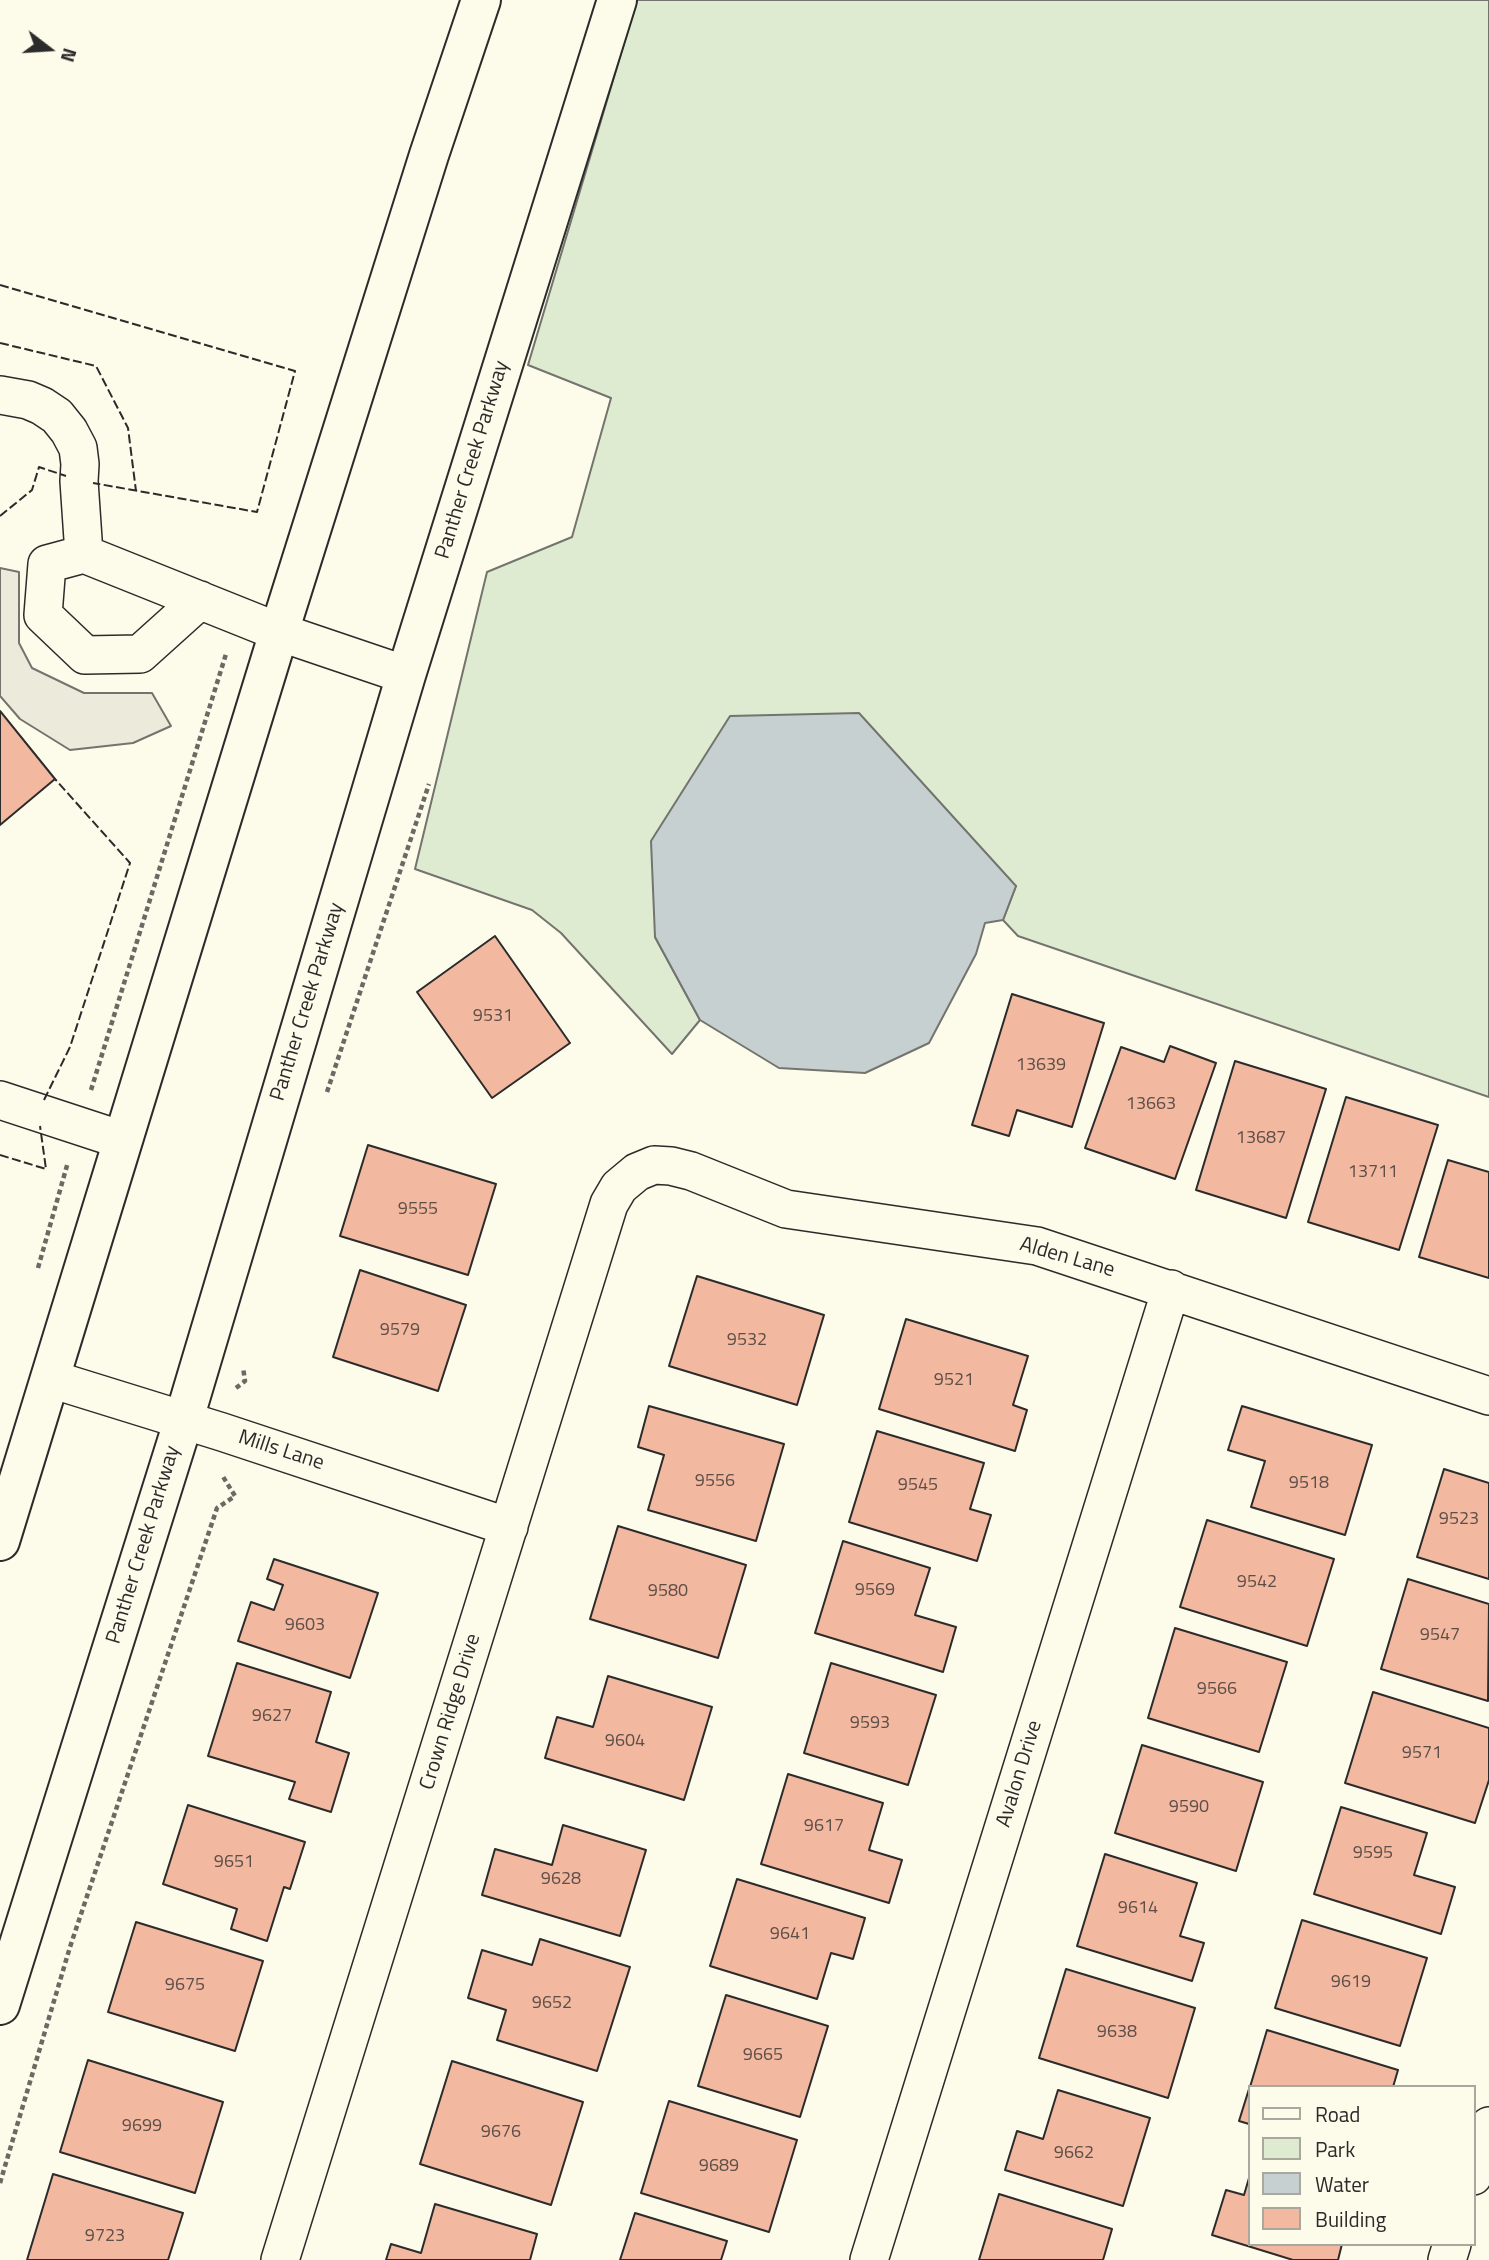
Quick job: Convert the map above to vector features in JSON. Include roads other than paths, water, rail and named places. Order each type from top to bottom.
[{"type":"main road","points":[[0,1541],[279,632],[429,155],[481,0]]},
{"type":"main road","name":"Panther Creek Parkway","points":[[0,2004],[184,1419],[405,674],[617,0]]},
{"type":"street","points":[[0,395],[17,397],[42,406],[57,416],[78,448],[84,554]]},
{"type":"street","points":[[200,600],[140,654],[85,655],[43,615],[47,564],[84,554],[200,600],[279,632],[405,674]]},
{"type":"street","points":[[0,1100],[122,1140]]},
{"type":"street","name":"Alden Lane","points":[[637,1172],[654,1165],[671,1166],[691,1171],[786,1209],[1037,1246],[1489,1396]]},
{"type":"street","name":"Crown Ridge Drive","points":[[280,2260],[609,1204],[619,1188],[637,1172]]},
{"type":"street","name":"Avalon Drive","points":[[869,2260],[1171,1289]]},
{"type":"street","name":"Mills Lane","points":[[51,1379],[184,1419],[509,1527]]},
{"type":"street","points":[[1475,2170],[1489,2126]]},
{"type":"water","points":[[859,713],[1016,886],[1003,920],[985,923],[976,954],[929,1043],[865,1073],[779,1068],[700,1020],[655,937],[651,841],[730,716]]}]
